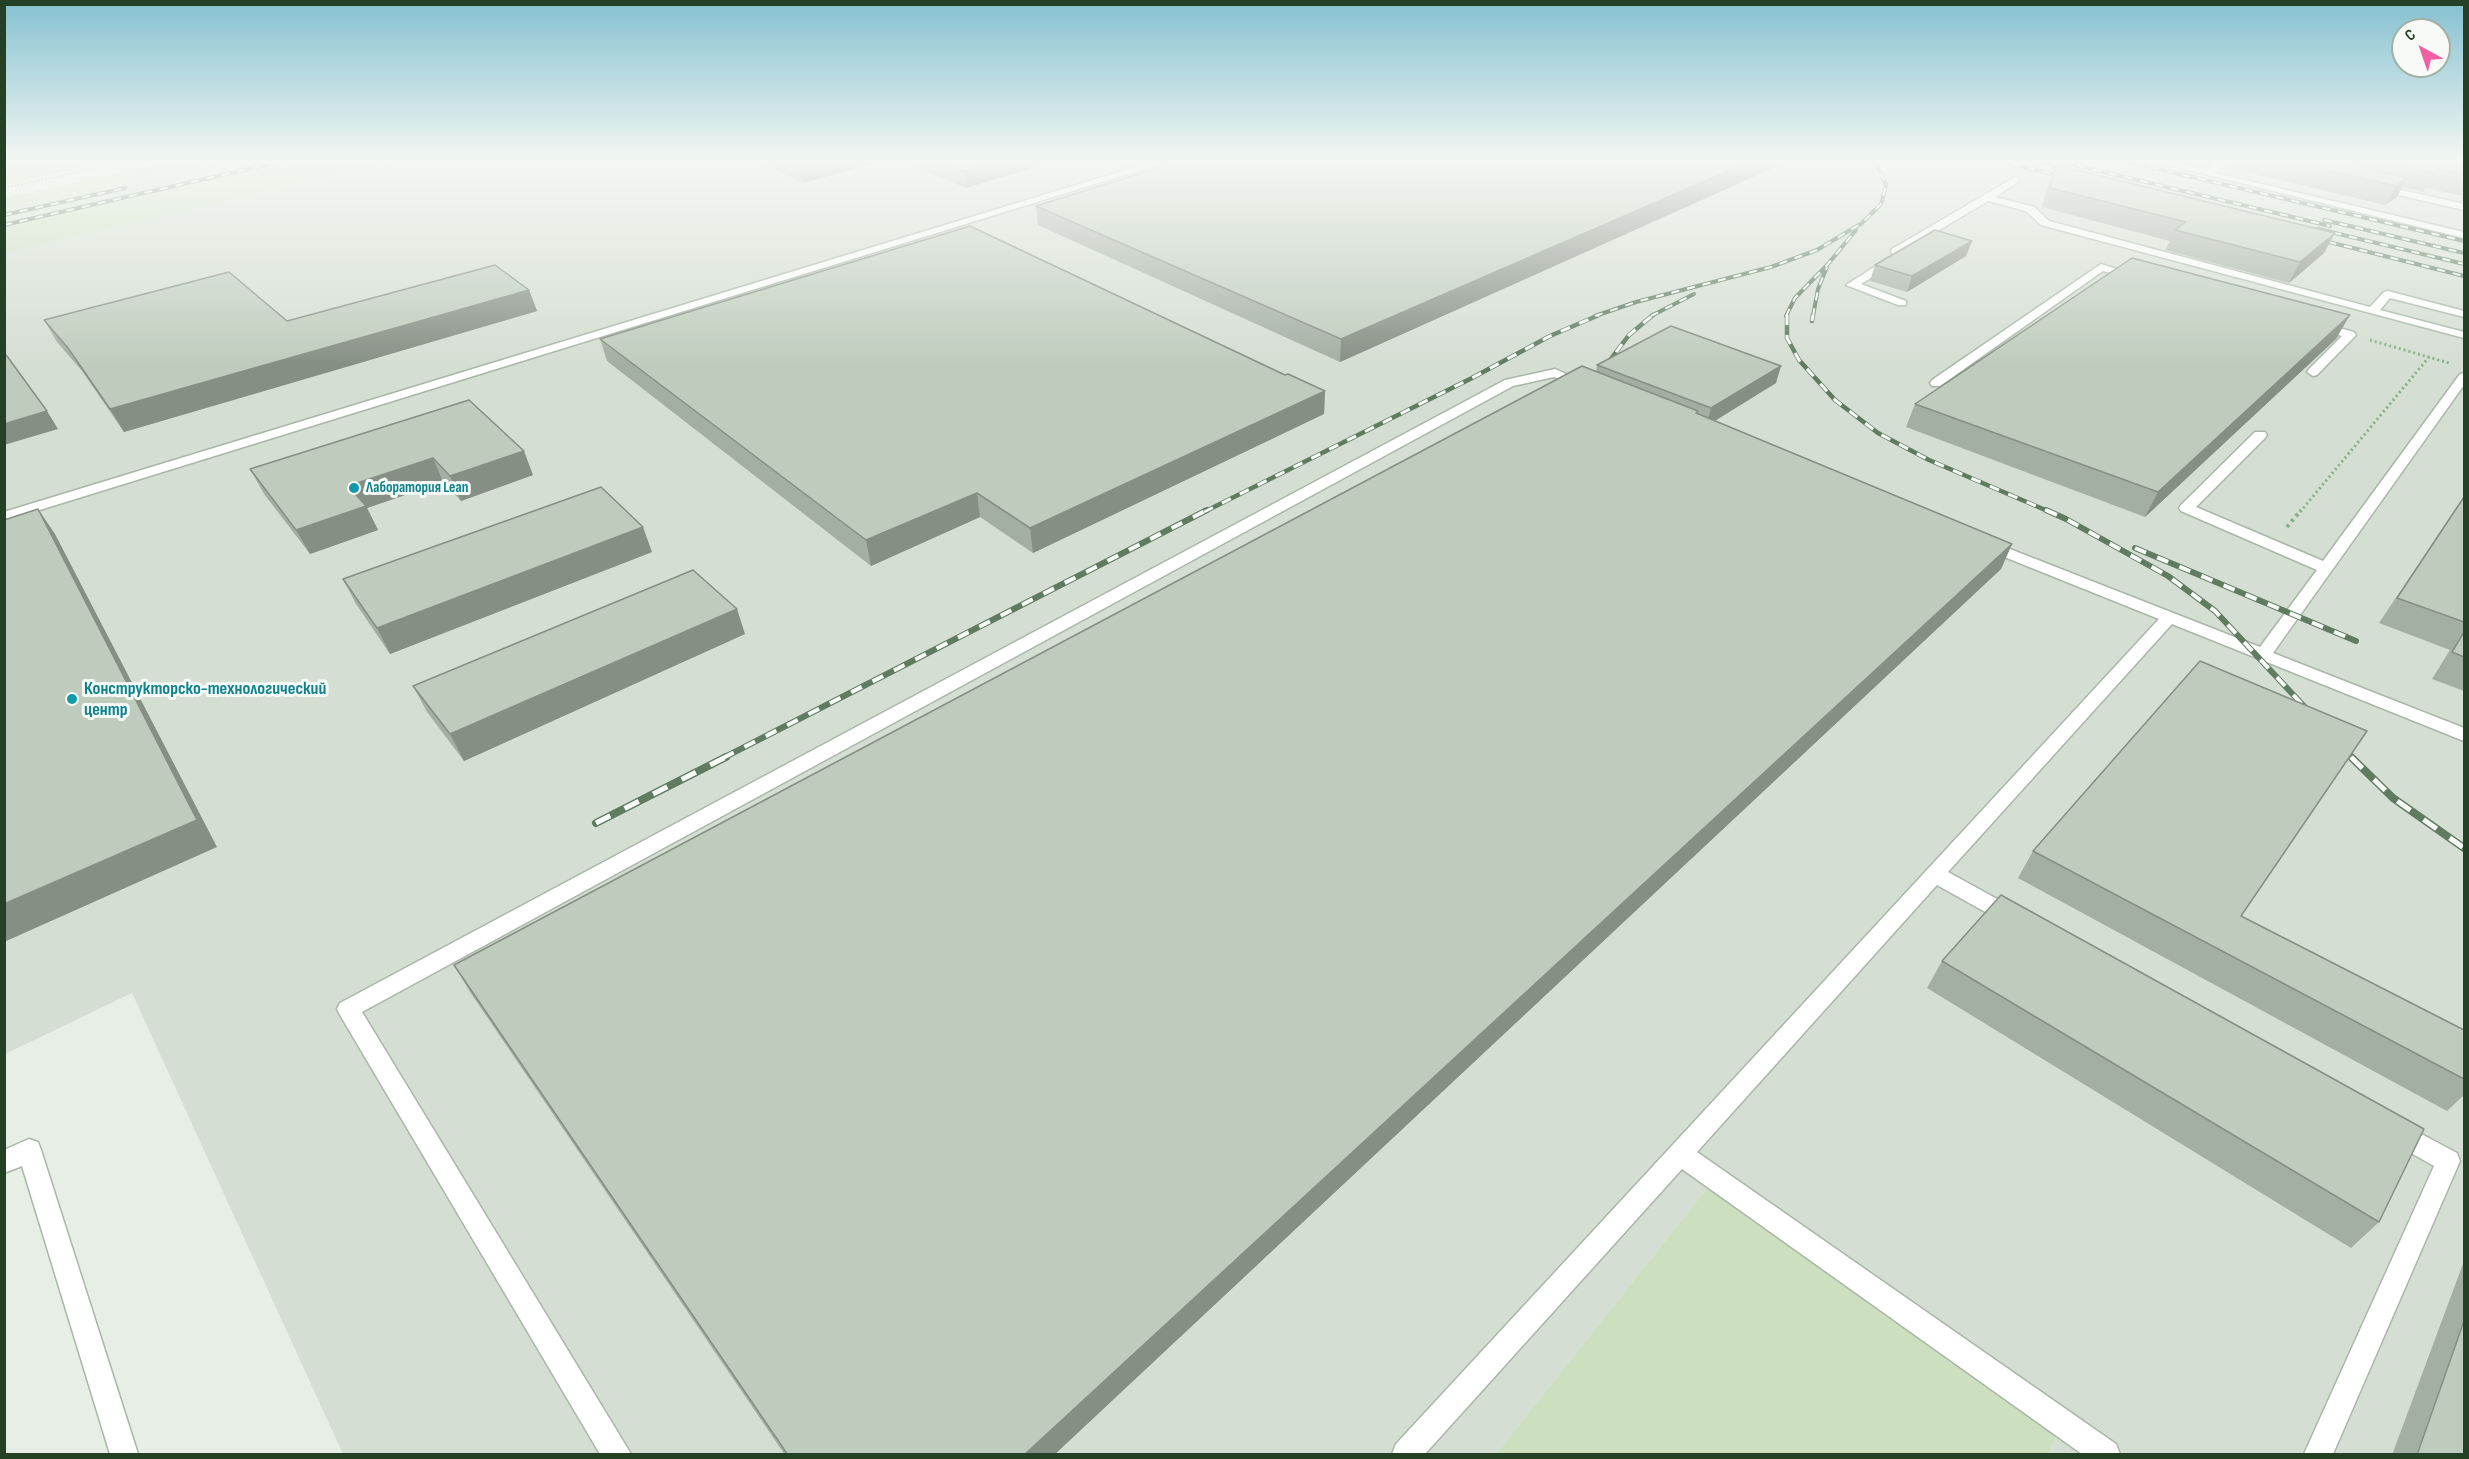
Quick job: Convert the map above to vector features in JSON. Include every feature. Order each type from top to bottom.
[{"type":"lane","points":[[4,517],[947,228]]},
{"type":"lane","points":[[1902,303],[1852,285],[1899,256],[1896,251],[1935,228]]},
{"type":"lane","points":[[2067,228],[2464,335]]},
{"type":"lane","points":[[2436,228],[2464,235]]},
{"type":"lane","points":[[1936,383],[2100,267],[2146,280]]},
{"type":"lane","points":[[2208,281],[2224,271]]},
{"type":"lane","points":[[2372,311],[2388,294],[2464,314]]},
{"type":"lane","points":[[2305,323],[2350,335]]},
{"type":"lane","points":[[2313,372],[2350,335]]},
{"type":"lane","points":[[2263,655],[2326,568],[2460,370]]},
{"type":"lane","points":[[616,1455],[348,1009],[1509,383],[1555,373],[1599,390]]},
{"type":"lane","points":[[2260,435],[2186,508],[2326,568]]},
{"type":"lane","points":[[1971,539],[2464,735]]},
{"type":"lane","points":[[1406,1455],[2169,617]]},
{"type":"lane","points":[[1935,874],[2027,925]]},
{"type":"lane","points":[[2318,1455],[2448,1161],[2376,1121]]},
{"type":"lane","points":[[4,1162],[29,1150],[124,1455]]},
{"type":"lane","points":[[1680,1154],[2106,1455]]},
{"type":"path","points":[[2350,335],[2429,357],[2460,370]]},
{"type":"path","points":[[2272,545],[2429,357]]},
{"type":"shaded area","points":[[110,228],[2464,228],[2464,1454],[2048,1454],[2058,1432],[1708,1187],[1496,1454],[343,1454],[132,993],[5,1054],[4,253]]},
{"type":"green space","points":[[5,228],[111,228],[5,253]]},
{"type":"green space","points":[[1708,1187],[2058,1432],[2048,1454],[1496,1454]]},
{"type":"building","points":[[963,228],[974,228],[1285,375],[1288,374],[1325,391],[1030,528],[977,493],[866,540],[600,339]]},
{"type":"building","points":[[1087,228],[1596,228],[1341,339]]},
{"type":"building","points":[[2178,228],[2315,228],[2335,233],[2300,262],[2175,230]]},
{"type":"building","points":[[1935,230],[1972,241],[1912,276],[1875,265]]},
{"type":"building","points":[[2132,258],[2350,315],[2158,492],[1915,404]]},
{"type":"building","points":[[495,265],[529,290],[110,409],[68,348],[44,320],[229,272],[287,321]]},
{"type":"building","points":[[1671,326],[1781,366],[1711,408],[1597,365]]},
{"type":"building","points":[[4,352],[47,411],[4,424]]},
{"type":"building","points":[[1582,366],[1698,411],[1696,413],[2012,544],[1024,1455],[788,1455],[454,965]]},
{"type":"building","points":[[469,400],[524,451],[450,476],[433,458],[348,486],[366,506],[296,530],[250,469]]},
{"type":"building","points":[[601,487],[643,527],[377,628],[343,579]]},
{"type":"building","points":[[2464,497],[2464,622],[2397,598]]},
{"type":"building","name":"Конструкторско-технологический центр","points":[[38,509],[197,820],[4,904],[4,520]]},
{"type":"building","points":[[693,570],[737,609],[450,734],[413,686]]},
{"type":"building","points":[[2464,632],[2464,657],[2452,652]]},
{"type":"building","points":[[2200,661],[2367,731],[2241,916],[2464,1030],[2464,1079],[2033,851]]},
{"type":"building","points":[[2001,895],[2424,1129],[2379,1222],[1942,961]]},
{"type":"building","points":[[2464,1321],[2464,1455],[2417,1455]]},
{"type":"railway","points":[[1595,316],[1636,302],[1771,267],[1817,250],[1854,228]]},
{"type":"railway","points":[[2358,228],[2464,253]]},
{"type":"railway","points":[[2409,228],[2464,241]]},
{"type":"railway","points":[[2318,229],[2464,264]]},
{"type":"railway","points":[[1786,316],[1795,298],[1828,264],[1856,230]]},
{"type":"railway","points":[[2313,238],[2464,276]]},
{"type":"railway","points":[[1813,316],[1818,289],[1827,267]]},
{"type":"railway","points":[[1651,316],[1694,294]]},
{"type":"railway","points":[[1204,512],[1472,378],[1550,336],[1599,315]]},
{"type":"railway","points":[[1604,368],[1629,335],[1653,315]]},
{"type":"railway","points":[[1787,315],[1787,338],[1799,360],[1835,400],[1878,433],[1929,460],[2050,512]]},
{"type":"railway","points":[[1812,321],[1813,315]]},
{"type":"railway","points":[[723,758],[1207,510]]},
{"type":"railway","points":[[2046,510],[2168,576],[2215,611],[2314,717]]},
{"type":"railway","points":[[2135,548],[2356,641]]},
{"type":"railway","points":[[2338,744],[2353,758]]},
{"type":"railway","points":[[596,823],[726,757]]},
{"type":"railway","points":[[2351,757],[2393,798],[2464,848]]},
{"type":"place","name":"Лаборатория Lean","points":[[354,488]]},
{"type":"place","name":"Конструкторско-технологический центр","points":[[72,699]]}]
